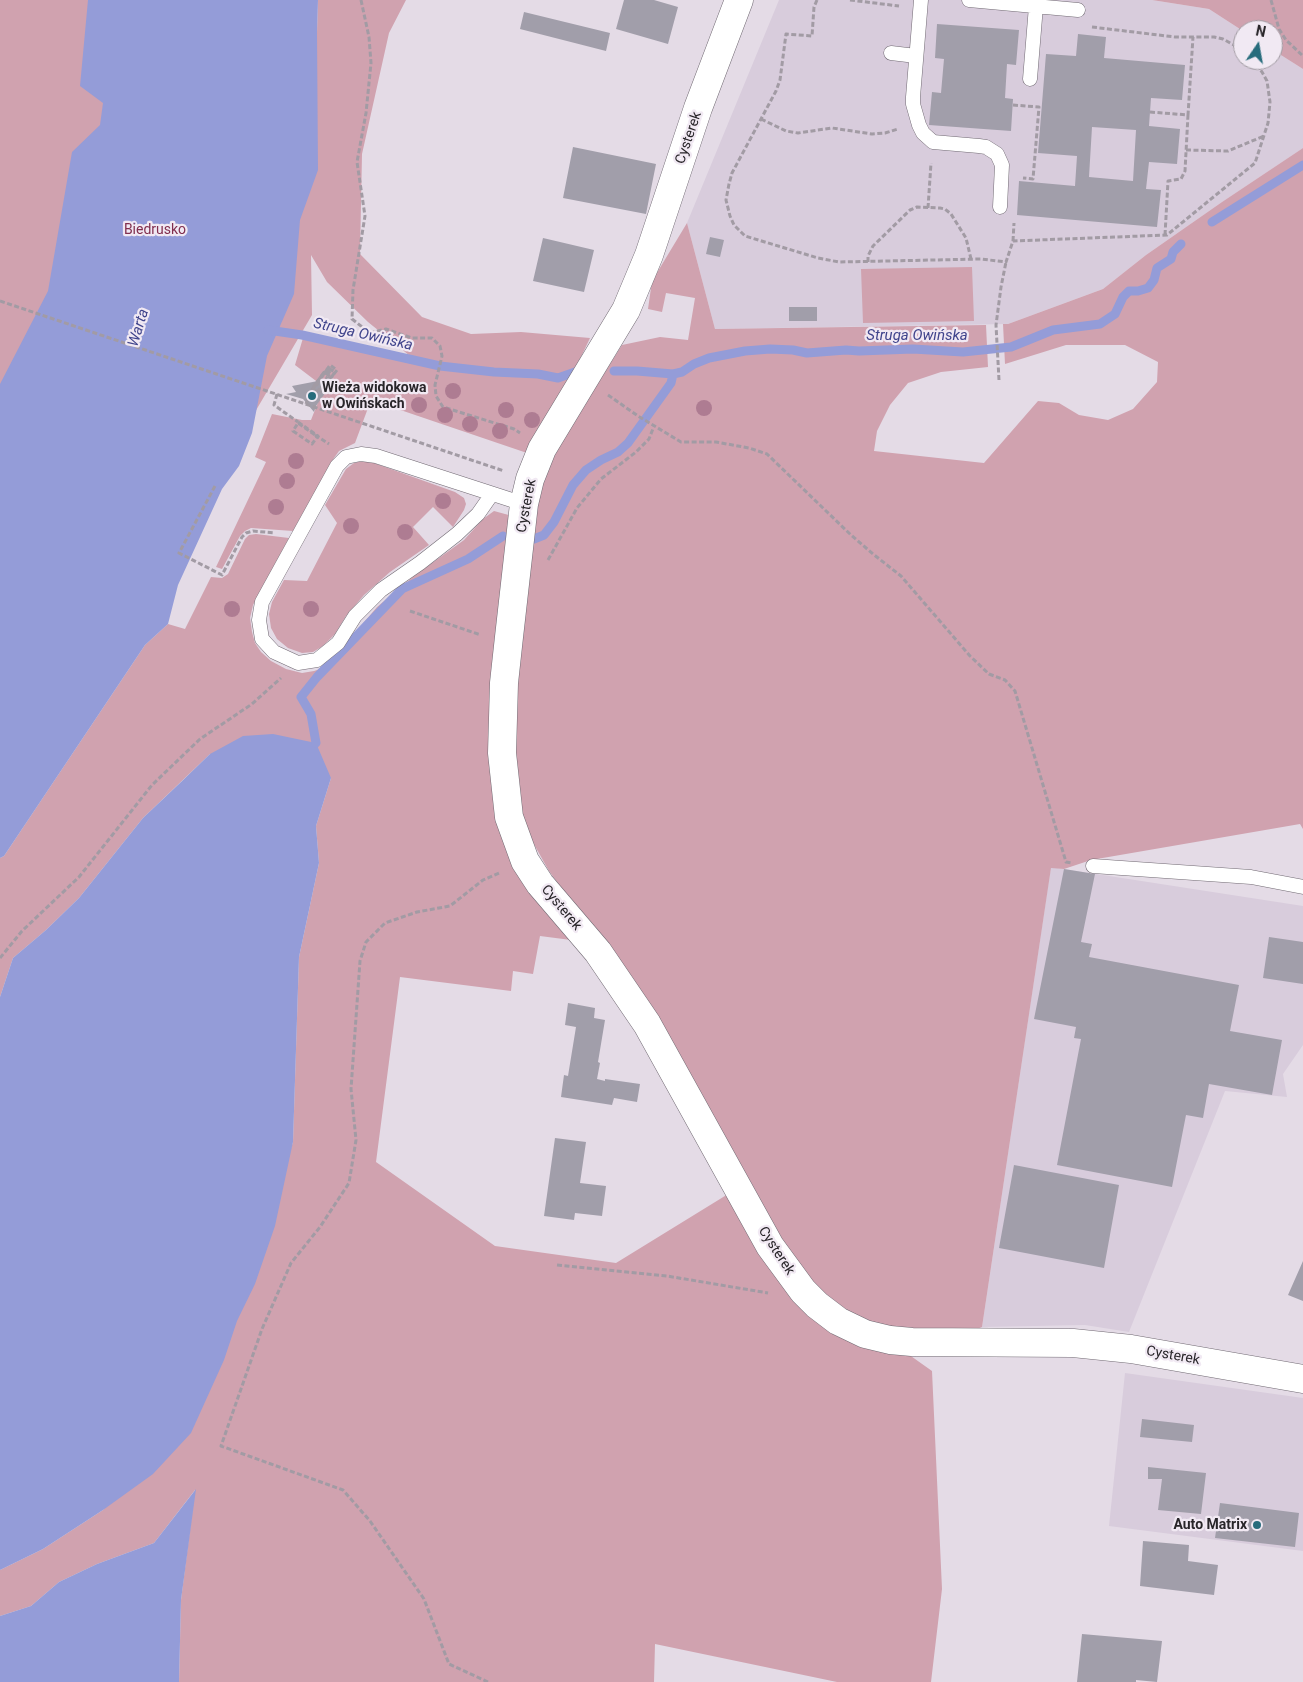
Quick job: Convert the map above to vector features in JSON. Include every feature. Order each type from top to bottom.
[{"type":"street","name":"Cysterek","points":[[739,0],[698,108],[649,255],[626,310],[542,449],[530,480],[524,504],[504,683],[502,753],[510,817],[525,862],[540,884],[598,952],[647,1024],[770,1246],[803,1291],[817,1305],[838,1321],[865,1334],[890,1340],[912,1342],[1073,1343],[1131,1348],[1303,1379]]},
{"type":"lane","points":[[921,0],[913,104],[918,120],[923,133],[933,142],[986,147],[997,154],[1002,165],[1000,207]]},
{"type":"lane","points":[[969,0],[1072,9]]},
{"type":"lane","points":[[1030,79],[1036,6]]},
{"type":"lane","points":[[890,53],[916,56]]},
{"type":"lane","points":[[492,494],[478,514],[457,534],[420,563],[380,590],[355,616],[338,643],[317,660],[298,663],[274,652],[262,639],[259,620],[262,602],[337,466],[346,457],[362,454],[376,456],[524,504]]},
{"type":"lane","points":[[1093,866],[1251,877],[1303,887]]},
{"type":"path","points":[[361,0],[369,37],[371,64],[366,113],[357,162],[366,216],[353,290],[352,319],[370,332],[386,329],[412,338],[432,338],[440,346],[442,356],[434,385],[436,396],[443,406],[514,429],[542,449]]},
{"type":"path","points":[[817,0],[814,7],[812,36],[786,34],[780,80],[728,184],[726,200],[734,225],[745,236],[754,240],[838,262],[971,259],[1006,262]]},
{"type":"path","points":[[850,0],[901,6],[902,11]]},
{"type":"path","points":[[1271,0],[1279,29],[1286,40],[1303,56]]},
{"type":"path","points":[[1072,9],[1065,24],[1175,37],[1214,37],[1224,39],[1233,44]]},
{"type":"path","points":[[1165,235],[1168,181],[1177,180],[1183,176],[1193,37]]},
{"type":"path","points":[[1013,240],[1165,235],[1171,233],[1252,168],[1258,158],[1270,113],[1269,91],[1260,70]]},
{"type":"path","points":[[1013,105],[1039,107],[1033,179],[1017,178]]},
{"type":"path","points":[[1150,112],[1188,115]]},
{"type":"path","points":[[761,119],[792,132],[805,133],[832,128],[872,134],[890,132],[918,120]]},
{"type":"path","points":[[1186,150],[1228,151],[1264,136]]},
{"type":"path","points":[[928,208],[933,142]]},
{"type":"path","points":[[868,262],[868,256],[873,246],[910,210],[918,207],[943,208],[951,214],[966,238],[971,259]]},
{"type":"path","points":[[999,380],[996,332],[1001,287],[1013,236]]},
{"type":"path","points":[[0,300],[507,472]]},
{"type":"path","points":[[306,404],[311,391],[322,375],[329,379],[324,386],[319,393],[313,389],[318,380],[324,372],[331,377],[326,384],[321,391],[314,386],[320,378],[326,370],[333,375],[328,382],[323,388],[316,384],[322,376],[328,368],[335,372],[325,386],[319,381],[324,373],[330,365],[337,370],[327,383]]},
{"type":"path","points":[[585,379],[650,424],[681,442],[716,442],[768,454],[851,535],[900,576],[970,656],[989,674],[1005,680],[1015,691],[1066,862],[1093,866]]},
{"type":"path","points":[[278,394],[274,405],[318,436],[312,444],[292,431],[298,423],[315,435]]},
{"type":"path","points":[[215,486],[179,553],[222,575],[246,533],[253,531],[299,535]]},
{"type":"path","points":[[0,958],[22,931],[79,877],[152,785],[200,740],[252,704],[298,663]]},
{"type":"path","points":[[488,1682],[449,1664],[424,1599],[370,1521],[343,1490],[221,1446],[262,1329],[290,1263],[320,1227],[349,1183],[356,1140],[351,1089],[360,961],[366,942],[385,923],[417,912],[450,906],[483,880],[525,862]]},
{"type":"path","points":[[557,1265],[667,1276],[774,1295]]},
{"type":"shaded area","points":[[779,0],[1152,0],[1209,9],[1233,25],[1233,70],[1283,70],[1283,56],[1303,69],[1303,148],[1146,255],[1103,289],[1008,324],[715,329],[687,223]]},
{"type":"shaded area","points":[[1051,867],[1303,906],[1303,1045],[1283,1074],[1287,1097],[1225,1091],[1129,1332],[1085,1325],[982,1327]]},
{"type":"shaded area","points":[[1125,1373],[1303,1398],[1303,1551],[1109,1526]]},
{"type":"green space","name":"Biedrusko","points":[[0,0],[310,0],[317,32],[318,0],[406,0],[389,33],[362,154],[360,254],[422,317],[471,334],[521,332],[590,338],[572,376],[527,453],[371,400],[355,443],[339,451],[334,458],[293,531],[251,528],[245,531],[240,536],[222,569],[216,567],[266,462],[255,457],[272,414],[311,420],[324,387],[295,365],[303,338],[420,364],[368,322],[327,282],[311,255],[312,315],[0,846]]},
{"type":"green space","points":[[1152,0],[1303,0],[1303,69],[1283,56],[1283,20],[1233,20],[1233,25],[1209,9]]},
{"type":"green space","points":[[1303,148],[1303,829],[1300,824],[1091,860],[1064,869],[1051,868],[982,1327],[967,1333],[909,1334],[866,1323],[825,1299],[802,1275],[589,926],[549,871],[522,823],[513,771],[514,676],[527,571],[541,484],[559,445],[622,345],[660,337],[688,340],[695,298],[666,293],[662,312],[648,309],[652,281],[687,223],[715,329],[986,325],[988,367],[941,372],[908,383],[890,405],[877,431],[874,451],[984,463],[1038,401],[1059,403],[1079,415],[1108,420],[1133,409],[1157,382],[1158,362],[1125,345],[1066,345],[1005,364],[1003,324],[1008,324],[1103,289],[1146,255]]},
{"type":"green space","points":[[972,267],[974,321],[863,323],[861,269]]},
{"type":"green space","points":[[363,461],[374,463],[455,492],[464,498],[466,504],[464,510],[453,527],[433,507],[413,527],[429,545],[390,572],[364,595],[346,616],[335,634],[323,646],[313,652],[302,653],[288,648],[277,639],[271,628],[269,614],[272,602],[284,580],[307,581],[337,523],[325,505],[346,469],[354,463]]},
{"type":"green space","points":[[494,511],[516,517],[497,802],[571,940],[540,936],[533,974],[513,971],[511,991],[400,977],[376,1162],[495,1246],[616,1263],[733,1191],[785,1286],[908,1354],[932,1371],[942,1589],[931,1682],[837,1682],[655,1644],[654,1682],[179,1682],[181,1600],[195,1490],[154,1543],[97,1564],[59,1582],[31,1606],[0,1616],[0,1570],[43,1549],[103,1510],[223,1360],[293,1142],[299,957],[319,863],[316,826],[331,778],[210,754],[143,818],[79,898],[13,958],[0,997],[0,858],[4,856],[145,645],[168,624],[185,629],[211,577],[222,578],[228,574],[245,539],[249,535],[256,534],[289,538],[253,605],[250,618],[255,643],[261,652],[271,661],[286,669],[302,673],[326,667],[377,607],[414,576],[464,540],[483,519]]},
{"type":"water","name":"Biedrusko","points":[[88,0],[318,0],[318,170],[300,220],[294,294],[267,356],[252,433],[239,466],[222,489],[178,585],[168,624],[145,645],[4,856],[0,858],[0,384],[48,291],[72,152],[100,125],[103,103],[80,86]]},
{"type":"water","points":[[273,734],[316,743],[331,778],[316,826],[319,863],[299,957],[293,1142],[275,1226],[255,1284],[237,1321],[224,1360],[191,1433],[153,1474],[103,1510],[43,1549],[0,1570],[0,997],[13,958],[79,898],[143,818],[210,754],[243,736]]},
{"type":"water","points":[[196,1489],[181,1600],[179,1682],[0,1682],[0,1616],[31,1606],[59,1582],[97,1564],[154,1543]]},
{"type":"building","points":[[624,0],[654,0],[678,7],[668,44],[616,29]]},
{"type":"building","points":[[524,12],[610,33],[606,51],[520,29]]},
{"type":"building","points":[[937,24],[1019,30],[1016,65],[1007,64],[1005,98],[1013,99],[1011,131],[929,125],[932,92],[941,93],[944,59],[935,58]]},
{"type":"building","points":[[1078,34],[1106,37],[1104,58],[1185,65],[1182,100],[1151,98],[1149,126],[1180,129],[1177,164],[1149,162],[1146,189],[1161,190],[1157,227],[1017,215],[1019,181],[1075,186],[1077,156],[1038,153],[1046,54],[1076,56]],"holes":[[[1092,127],[1136,130],[1133,181],[1089,177]]]},
{"type":"building","points":[[573,147],[656,164],[646,214],[563,198]]},
{"type":"building","points":[[710,237],[724,240],[720,257],[706,254]]},
{"type":"building","points":[[543,238],[594,250],[584,292],[533,281]]},
{"type":"building","points":[[789,307],[817,307],[817,321],[789,321]]},
{"type":"building","name":"Wieża widokowa w Owińskach","points":[[323,380],[330,386],[314,412],[303,399],[286,394],[296,392],[292,386]]},
{"type":"building","points":[[1064,869],[1095,874],[1081,942],[1092,944],[1089,957],[1239,985],[1230,1031],[1282,1040],[1272,1095],[1209,1084],[1203,1118],[1186,1115],[1172,1187],[1057,1165],[1081,1039],[1074,1038],[1076,1027],[1034,1019]]},
{"type":"building","points":[[1269,937],[1303,942],[1303,984],[1263,978]]},
{"type":"building","points":[[568,1003],[595,1008],[594,1018],[605,1020],[597,1079],[640,1084],[637,1102],[614,1098],[612,1105],[561,1097],[564,1075],[568,1076],[576,1027],[565,1025]]},
{"type":"building","points":[[555,1138],[586,1142],[580,1183],[606,1186],[602,1216],[575,1213],[574,1220],[544,1216]]},
{"type":"building","points":[[1014,1165],[1119,1185],[1104,1268],[999,1248]]},
{"type":"building","points":[[1303,1261],[1303,1301],[1288,1295]]},
{"type":"building","points":[[1142,1419],[1194,1425],[1192,1442],[1140,1437]]},
{"type":"building","points":[[1148,1467],[1206,1473],[1201,1514],[1158,1510],[1162,1479],[1148,1479]]},
{"type":"building","name":"Auto Matrix","points":[[1220,1503],[1299,1513],[1295,1547],[1215,1538]]},
{"type":"building","points":[[1143,1541],[1189,1545],[1188,1561],[1218,1565],[1214,1595],[1140,1586]]},
{"type":"building","points":[[1082,1634],[1162,1641],[1157,1682],[1136,1680],[1136,1682],[1077,1682]]},
{"type":"waterway","name":"Struga Owińska","points":[[1212,222],[1303,165]]},
{"type":"waterway","name":"Struga Owińska","points":[[614,371],[673,374],[682,372],[694,364],[709,358],[745,351],[770,349],[807,353],[846,350],[913,349],[963,352],[1011,347],[1053,330],[1100,324],[1115,314],[1123,297],[1129,291],[1148,288],[1154,280],[1157,268],[1171,259],[1173,252],[1181,244]]},
{"type":"waterway","name":"Struga Owińska","points":[[268,330],[302,335],[440,366],[494,372],[538,374],[558,378],[575,372]]},
{"type":"waterway","points":[[534,539],[544,535],[554,522],[573,485],[586,470],[618,452],[628,443],[671,383],[673,374]]},
{"type":"waterway","points":[[316,743],[311,714],[301,697],[317,677],[402,589],[468,559],[503,536]]},
{"type":"place","name":"Wieża widokowa w Owińskach","points":[[312,396]]},
{"type":"place","name":"Auto Matrix","points":[[1257,1525]]},
{"type":"water label","name":"Warta","points":[[139,328]]}]
